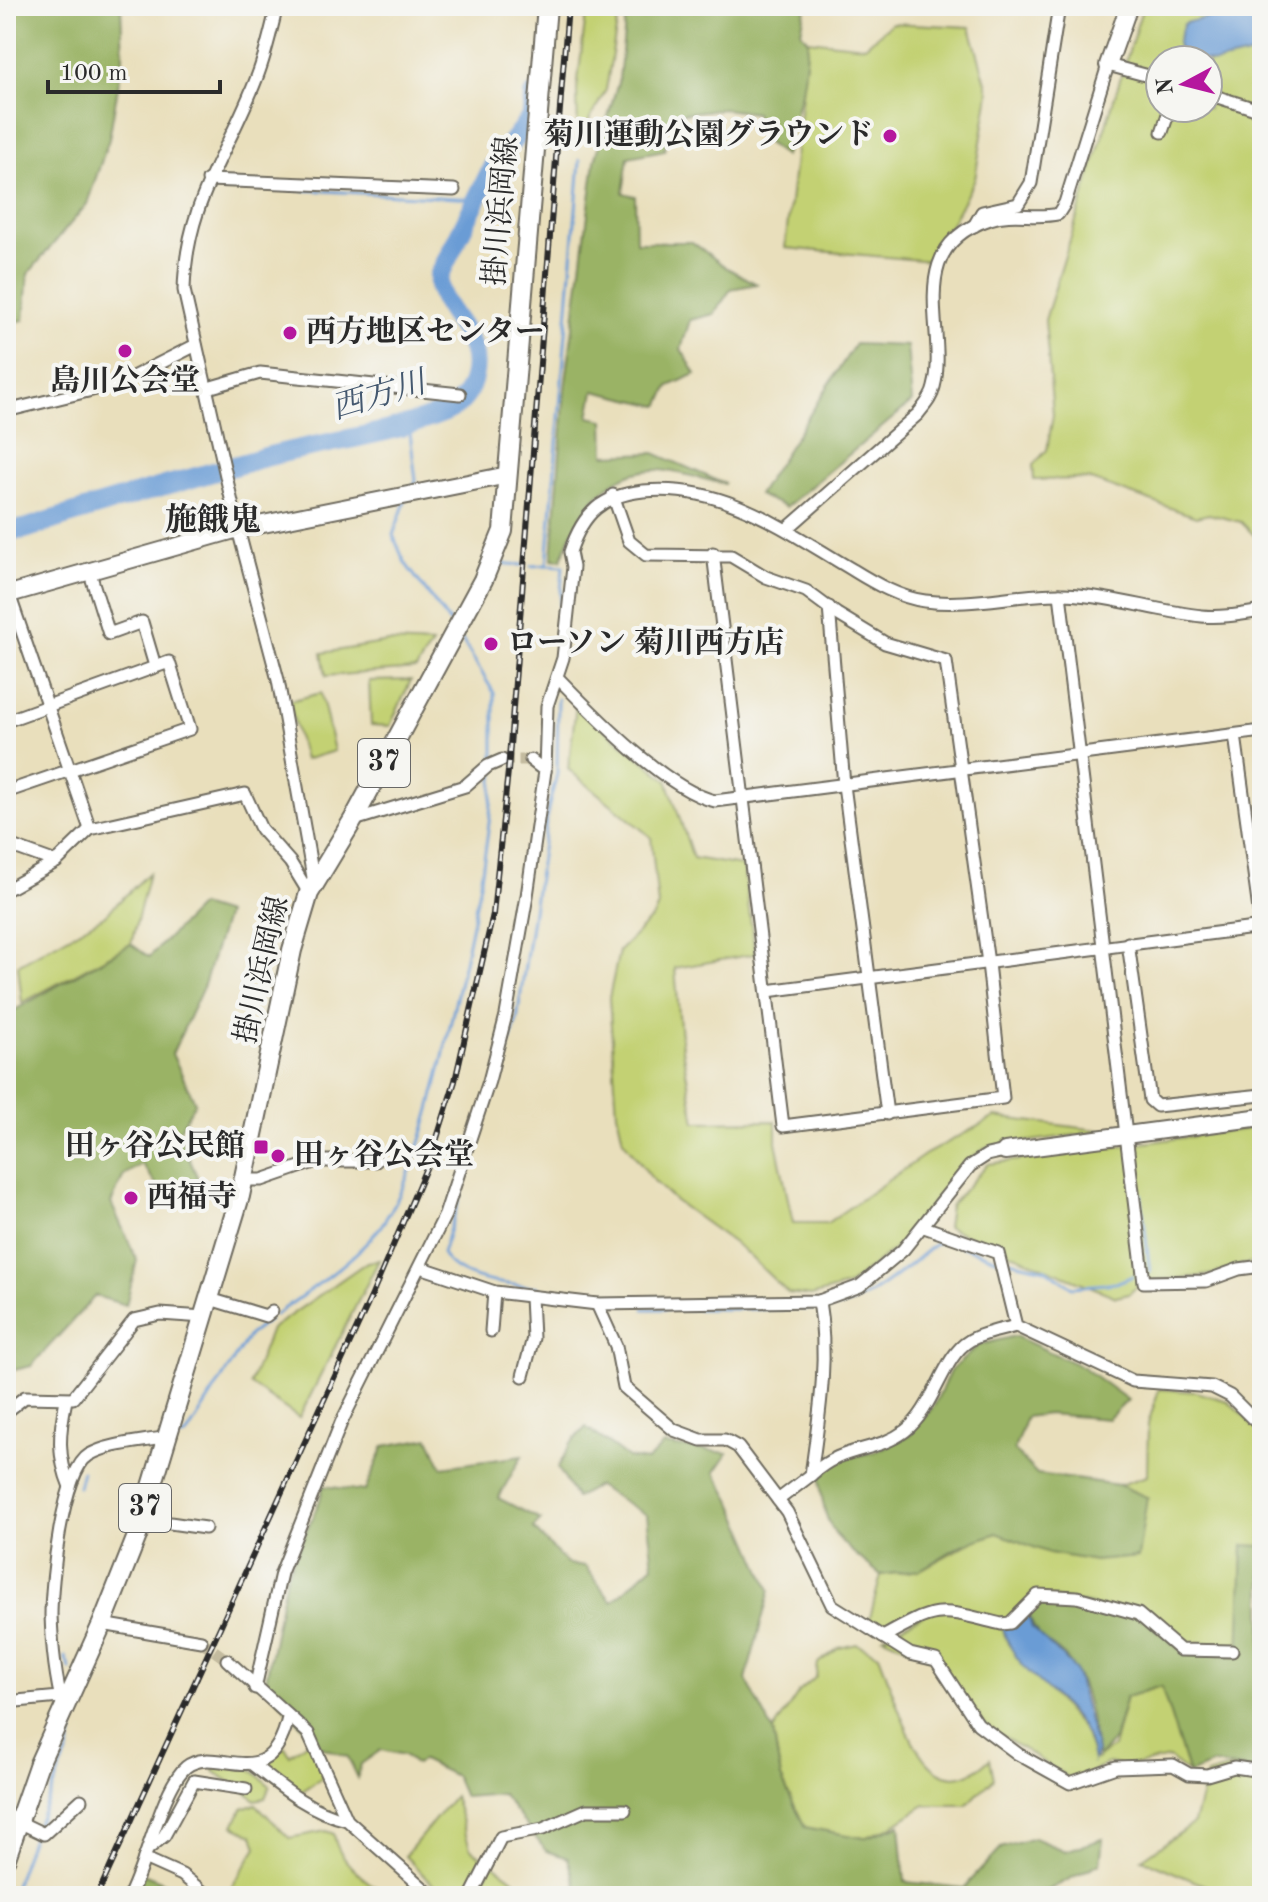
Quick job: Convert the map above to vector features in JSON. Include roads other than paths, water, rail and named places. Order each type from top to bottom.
[{"type":"main road","name":"掛川浜岡線","points":[[6,1858],[29,1827],[62,1702],[102,1624],[142,1519],[243,1180],[292,950],[312,888],[353,820],[494,558],[503,531],[547,6]]},
{"type":"main road","points":[[1108,65],[1129,6]]},
{"type":"main road","points":[[8,594],[238,529],[508,475]]},
{"type":"main road","points":[[1005,1151],[1262,1117]]},
{"type":"street","points":[[277,6],[257,78],[192,220],[185,258],[184,290],[238,529],[278,680],[312,888]]},
{"type":"street","points":[[787,529],[900,430],[929,399],[936,372],[933,285],[950,248],[974,226],[982,212],[1018,204],[1031,183],[1058,13],[1064,6]]},
{"type":"street","points":[[974,226],[1005,215],[1058,214],[1065,203],[1108,65],[1144,75]]},
{"type":"street","points":[[1224,99],[1262,111]]},
{"type":"street","points":[[1162,132],[1165,124]]},
{"type":"street","points":[[208,180],[454,190]]},
{"type":"street","points":[[6,411],[121,383],[196,345]]},
{"type":"street","points":[[208,388],[260,373],[460,394]]},
{"type":"street","points":[[255,1688],[281,1573],[341,1423],[420,1267],[458,1180],[506,1015],[545,771],[547,706],[565,643],[573,543],[599,504],[613,495],[649,491],[705,493],[724,498],[787,529],[871,581],[924,601],[1060,594],[1109,596],[1202,616],[1262,611]]},
{"type":"street","points":[[613,495],[629,541],[646,555],[713,553],[731,556],[766,577],[806,591],[885,643],[946,661],[988,963],[1003,1098],[783,1126],[713,553]]},
{"type":"street","points":[[89,570],[109,634],[142,622],[155,666]]},
{"type":"street","points":[[8,594],[90,829]]},
{"type":"street","points":[[1060,594],[1144,1282],[1206,1281],[1239,1269],[1262,1266]]},
{"type":"street","points":[[829,607],[844,785],[887,1114]]},
{"type":"street","points":[[6,721],[169,662],[190,729],[6,792]]},
{"type":"street","points":[[557,677],[586,707],[683,790],[715,801],[1262,731]]},
{"type":"street","points":[[1235,735],[1262,935]]},
{"type":"street","points":[[353,820],[465,786],[488,766],[502,760]]},
{"type":"street","points":[[531,760],[545,771]]},
{"type":"street","points":[[6,890],[56,862],[90,829],[245,794],[261,829],[312,888]]},
{"type":"street","points":[[6,844],[56,862]]},
{"type":"street","points":[[767,991],[1262,927]]},
{"type":"street","points":[[1128,943],[1150,1100],[1157,1106],[1262,1095]]},
{"type":"street","points":[[420,1267],[494,1292],[598,1307],[819,1302],[860,1286],[903,1250],[970,1166],[987,1155],[1005,1151]]},
{"type":"street","points":[[243,1180],[262,1180],[317,1161],[376,1161]]},
{"type":"street","points":[[924,1227],[998,1253],[1016,1326]]},
{"type":"street","points":[[491,1331],[494,1292]]},
{"type":"street","points":[[523,1376],[533,1338],[531,1297]]},
{"type":"street","points":[[811,1475],[822,1402],[822,1317],[819,1302]]},
{"type":"street","points":[[598,1307],[616,1346],[624,1387],[674,1430],[701,1440],[725,1440],[738,1447],[778,1500],[832,1605],[910,1654],[936,1660],[978,1724],[1018,1754],[1070,1783],[1116,1767],[1173,1765],[1189,1774],[1207,1775],[1234,1767],[1262,1771]]},
{"type":"street","points":[[6,1412],[25,1397],[73,1398],[134,1320],[207,1308],[266,1316],[272,1311]]},
{"type":"street","points":[[778,1500],[837,1454],[870,1447],[905,1431],[925,1408],[952,1358],[968,1341],[1016,1326],[1133,1381],[1212,1387],[1230,1396],[1262,1428]]},
{"type":"street","points":[[66,1400],[59,1436],[60,1461],[70,1487]]},
{"type":"street","points":[[6,1702],[62,1702],[54,1671],[51,1611],[70,1487],[76,1467],[88,1456],[167,1437]]},
{"type":"street","points":[[142,1519],[205,1528]]},
{"type":"street","points":[[883,1637],[923,1615],[945,1610],[1001,1624],[1010,1623],[1038,1595],[1051,1594],[1077,1597],[1138,1614],[1180,1650],[1232,1651]]},
{"type":"street","points":[[102,1624],[201,1641]]},
{"type":"street","points":[[227,1660],[308,1733],[347,1820]]},
{"type":"street","points":[[253,1765],[271,1753],[284,1735],[288,1718]]},
{"type":"street","points":[[129,1896],[183,1770],[194,1762],[253,1765],[317,1809],[347,1820],[432,1896]]},
{"type":"street","points":[[145,1854],[164,1836],[194,1781],[246,1789]]},
{"type":"street","points":[[29,1827],[44,1834],[53,1829],[81,1800]]},
{"type":"street","points":[[471,1896],[501,1837],[543,1829],[586,1810],[625,1810]]},
{"type":"street","points":[[145,1854],[182,1875],[208,1896]]},
{"type":"water","points":[[1249,6],[1262,6],[1262,52],[1224,61],[1224,44],[1177,44],[1184,23],[1226,13],[1248,14]]},
{"type":"water","points":[[1026,1607],[1032,1628],[1075,1669],[1097,1751],[1093,1761],[1084,1731],[1074,1717],[1029,1673],[1010,1646],[1003,1629]]},
{"type":"waterway","name":"西方川","points":[[6,531],[25,529],[275,455],[397,428],[457,405],[470,387],[475,369],[473,353],[468,339],[445,303],[439,276],[493,166],[532,116],[533,96]]},
{"type":"waterway","points":[[557,641],[563,566],[547,565],[580,160]]},
{"type":"waterway","points":[[225,186],[476,199]]},
{"type":"waterway","points":[[409,425],[416,481],[412,489]]},
{"type":"waterway","points":[[405,502],[393,535],[405,563],[450,623]]},
{"type":"waterway","points":[[496,563],[522,565]]},
{"type":"waterway","points":[[531,566],[547,565]]},
{"type":"waterway","points":[[459,635],[494,693],[494,758]]},
{"type":"waterway","points":[[538,1287],[471,1276],[449,1263],[442,1253],[517,1020],[548,809],[557,774],[558,699]]},
{"type":"waterway","points":[[275,1315],[334,1272],[363,1246],[385,1220],[409,1173],[435,1091],[473,920],[484,859],[494,766]]},
{"type":"waterway","points":[[1141,1194],[1150,1273]]},
{"type":"waterway","points":[[824,1309],[840,1307],[870,1294],[938,1242],[955,1244],[997,1259]]},
{"type":"waterway","points":[[1005,1260],[1045,1269],[1072,1287],[1116,1283],[1133,1276]]},
{"type":"waterway","points":[[644,1309],[816,1309]]},
{"type":"waterway","points":[[178,1438],[186,1436],[249,1335],[269,1320]]},
{"type":"waterway","points":[[78,1487],[82,1471]]},
{"type":"waterway","points":[[65,1657],[70,1669]]},
{"type":"waterway","points":[[37,1825],[68,1752],[82,1690]]},
{"type":"waterway","points":[[11,1896],[34,1832]]},
{"type":"tunnel","points":[[502,760],[531,760]]},
{"type":"tunnel","points":[[201,1641],[227,1660]]},
{"type":"railway","points":[[97,1896],[372,1295],[432,1154],[455,1081],[493,914],[508,771],[568,6]]},
{"type":"place","name":"菊川運動公園グラウンド","points":[[890,136]]},
{"type":"place","name":"西方地区センター","points":[[290,333]]},
{"type":"place","name":"島川公会堂","points":[[125,351]]},
{"type":"place","name":"ローソン 菊川西方店","points":[[491,644]]},
{"type":"place","name":"田ヶ谷公民館","points":[[261,1147]]},
{"type":"place","name":"田ヶ谷公会堂","points":[[278,1156]]},
{"type":"place","name":"西福寺","points":[[131,1198]]},
{"type":"district","name":"施餓鬼","points":[[213,522]]}]
